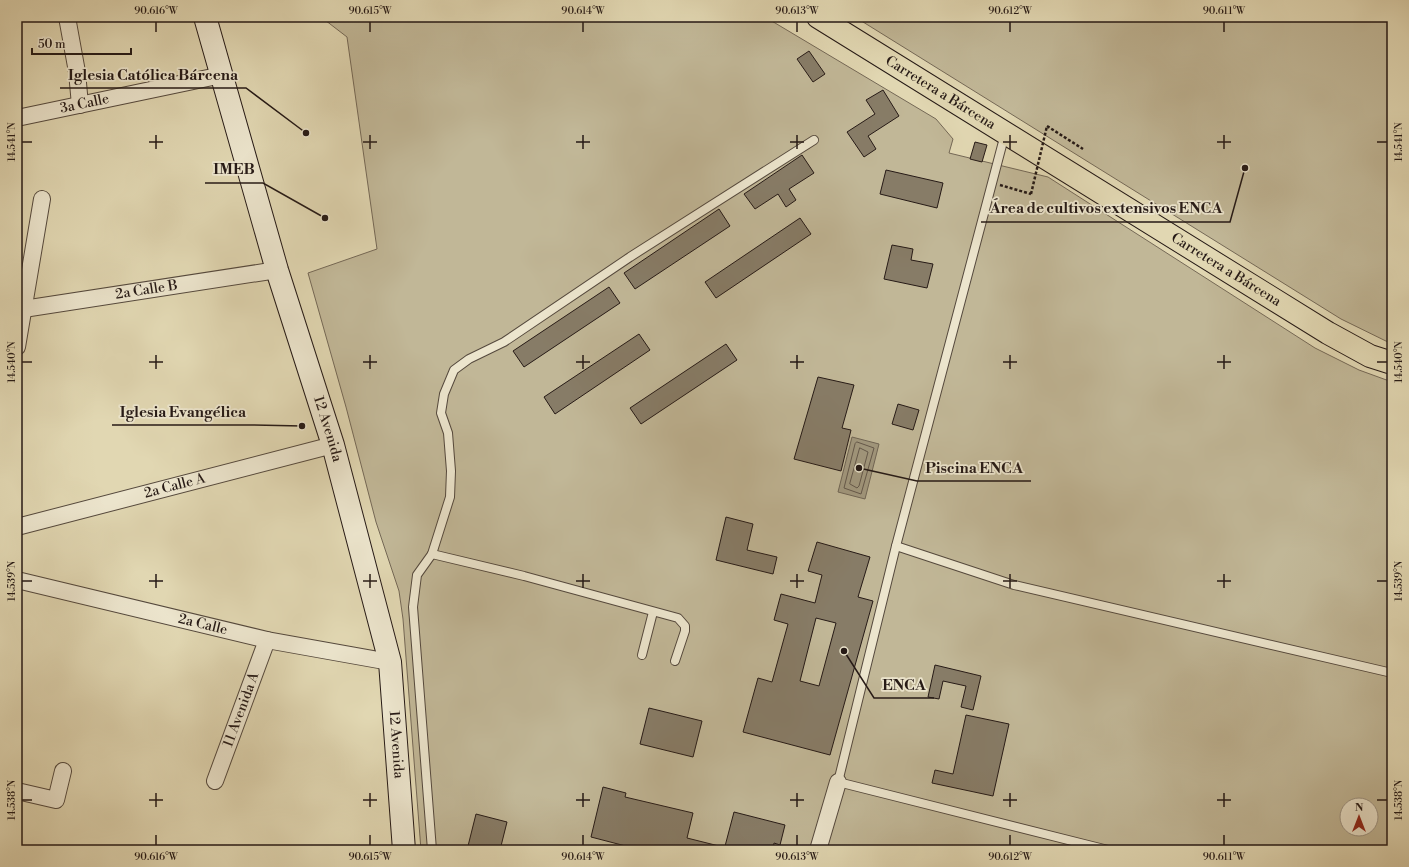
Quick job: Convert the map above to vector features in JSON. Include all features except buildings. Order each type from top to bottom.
[{"type":"main road","name":"12 Avenida","points":[[205,17],[277,270],[333,445],[390,662],[404,850]]},
{"type":"main road","name":"Carretera a Bárcena","points":[[818,17],[1328,333],[1370,356],[1392,363]]},
{"type":"street","points":[[67,17],[77,72],[80,105]]},
{"type":"street","name":"3a Calle","points":[[17,118],[222,75]]},
{"type":"street","points":[[17,347],[21,309],[42,199]]},
{"type":"street","name":"2a Calle B","points":[[21,309],[277,270]]},
{"type":"street","name":"2a Calle A","points":[[17,527],[333,445]]},
{"type":"street","name":"2a Calle","points":[[17,580],[267,640],[390,662]]},
{"type":"street","name":"11 Avenida A","points":[[215,781],[267,640]]},
{"type":"street","points":[[17,791],[54,800],[56,798],[63,771]]},
{"type":"street","points":[[818,850],[838,782]]},
{"type":"lane","points":[[1005,133],[896,546],[838,782],[1108,850]]},
{"type":"lane","points":[[432,850],[413,607],[417,575],[432,554],[450,497],[451,471],[448,432],[441,413],[444,394],[454,370],[469,359],[504,342],[630,257],[814,140]]},
{"type":"lane","points":[[896,546],[1014,585],[1392,673]]},
{"type":"lane","points":[[432,554],[524,576],[678,618],[685,626],[684,636],[675,661]]},
{"type":"lane","points":[[642,655],[653,612]]},
{"type":"path","points":[[992,183],[1031,194],[1047,126],[1082,149]]},
{"type":"shaded area","points":[[321,17],[765,17],[936,119],[953,139],[949,153],[1048,177],[1315,348],[1359,370],[1392,382],[1392,850],[421,850],[403,619],[399,591],[376,522],[346,407],[308,273],[377,249],[347,37]]},
{"type":"shaded area","points":[[855,17],[1392,17],[1392,344],[1341,319]]},
{"type":"water","points":[[852,437],[879,444],[865,499],[838,492]]},
{"type":"place","name":"Iglesia Católica Bárcena","points":[[306,133]]},
{"type":"place","name":"Área de cultivos extensivos ENCA","points":[[1245,168]]},
{"type":"place","name":"IMEB","points":[[325,218]]},
{"type":"place","name":"Iglesia Evangélica","points":[[302,426]]},
{"type":"place","name":"Piscina ENCA","points":[[859,468]]},
{"type":"place","name":"ENCA","points":[[844,651]]}]
